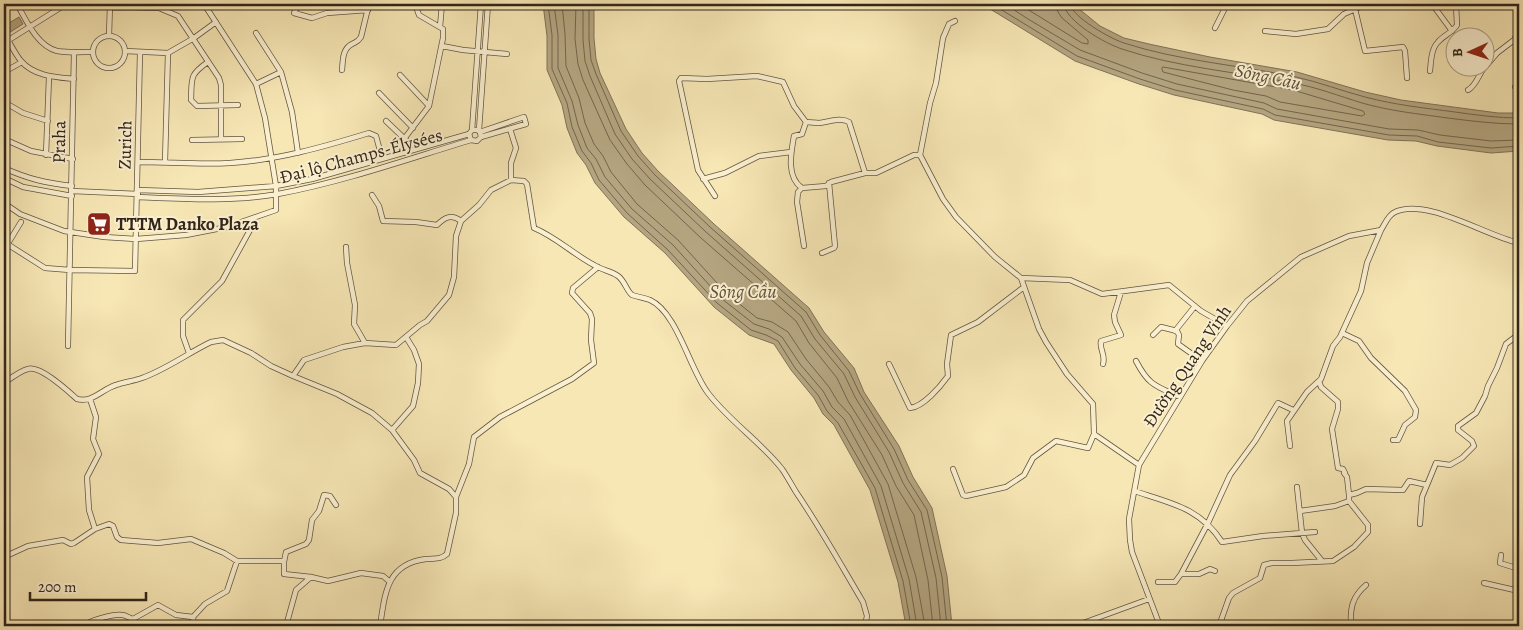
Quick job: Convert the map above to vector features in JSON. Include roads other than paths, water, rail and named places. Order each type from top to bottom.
[{"type":"street","points":[[4,10],[15,4],[30,27],[46,46],[58,51],[93,52]]},
{"type":"street","points":[[4,204],[20,214],[64,231],[104,237],[136,239],[186,236],[227,227],[276,210],[276,186],[263,110],[256,84],[204,4]]},
{"type":"street","points":[[299,4],[294,13],[308,18],[327,13],[368,10]]},
{"type":"street","points":[[342,70],[346,49],[349,45],[360,40],[369,4]]},
{"type":"street","points":[[386,120],[406,140],[428,106],[442,46],[443,29],[419,15],[415,4]]},
{"type":"street","points":[[440,27],[442,4]]},
{"type":"street","name":"Đại lộ Champs-Élysées","points":[[471,140],[481,4]]},
{"type":"street","points":[[480,133],[488,4]]},
{"type":"street","points":[[1215,28],[1227,4]]},
{"type":"street","points":[[1264,31],[1296,34],[1328,29],[1344,14],[1367,4]]},
{"type":"street","points":[[1428,4],[1436,6],[1450,28]]},
{"type":"street","points":[[1455,28],[1458,20],[1456,4]]},
{"type":"street","points":[[109,36],[110,5]]},
{"type":"street","points":[[74,79],[49,77],[36,71],[22,62],[6,41],[63,6],[110,5],[168,10],[178,16],[219,78],[221,85],[221,140]]},
{"type":"street","points":[[1355,9],[1365,50],[1403,47],[1407,78]]},
{"type":"street","points":[[953,469],[966,496],[1003,488],[1024,475],[1033,458],[1056,442],[1088,448],[1094,434],[1093,404],[1067,374],[1038,328],[1021,278],[995,256],[956,217],[943,199],[920,154],[923,146],[924,128],[936,83],[943,38],[949,24],[955,21]]},
{"type":"street","points":[[125,52],[168,53],[194,38],[216,22]]},
{"type":"street","points":[[1496,54],[1514,40],[1519,30]]},
{"type":"street","points":[[256,33],[280,72],[292,112],[298,153]]},
{"type":"street","points":[[109,36],[118,39],[125,52],[118,66],[108,68],[103,67],[96,61],[93,52],[96,43],[100,39],[109,36]]},
{"type":"street","points":[[1430,71],[1436,44],[1446,36]]},
{"type":"street","points":[[442,46],[478,52],[507,54]]},
{"type":"street","name":"Praha","points":[[68,346],[72,233],[74,52]]},
{"type":"street","name":"Zurich","points":[[70,270],[135,271],[140,52]]},
{"type":"street","points":[[166,162],[168,53]]},
{"type":"street","points":[[4,72],[22,62]]},
{"type":"street","points":[[208,62],[195,70],[192,77],[191,100],[197,106],[238,105]]},
{"type":"street","points":[[256,84],[280,72]]},
{"type":"street","points":[[400,75],[428,106]]},
{"type":"street","points":[[715,196],[703,179],[696,163],[679,81],[681,78],[707,79],[757,76],[781,81],[794,106],[806,122],[817,123],[848,120],[865,174]]},
{"type":"street","points":[[46,155],[49,77]]},
{"type":"street","points":[[1468,90],[1473,87],[1477,78]]},
{"type":"street","points":[[379,93],[413,128]]},
{"type":"street","points":[[4,102],[22,113],[48,121]]},
{"type":"street","name":"Đại lộ Champs-Élysées","points":[[4,178],[23,186],[72,191],[138,193],[198,192],[276,186],[312,179],[471,132],[480,133],[510,129],[526,124],[524,117],[480,133],[477,141],[471,140],[314,186],[276,194],[200,200],[138,193]]},
{"type":"street","points":[[802,188],[795,182],[792,173],[792,152],[794,136],[802,134],[806,122]]},
{"type":"street","points":[[510,129],[516,148],[511,163],[511,180]]},
{"type":"street","points":[[138,162],[231,163],[298,153],[369,133],[376,136],[382,158]]},
{"type":"street","points":[[4,139],[31,151],[73,159]]},
{"type":"street","points":[[192,140],[242,139]]},
{"type":"street","points":[[703,179],[725,173],[765,155],[792,152]]},
{"type":"street","points":[[804,246],[796,202],[798,192],[802,188],[826,186],[829,183],[865,174],[876,174],[914,155],[920,154]]},
{"type":"street","name":"Đại lộ Champs-Élysées","points":[[4,168],[25,178],[72,191]]},
{"type":"street","points":[[293,376],[300,364],[308,359],[343,348],[365,343],[396,345],[427,321],[449,296],[454,277],[456,236],[461,222],[491,190],[511,180],[524,181],[527,184],[534,228],[545,232],[555,241],[598,267],[620,277],[632,295],[650,300],[665,313],[676,329],[706,391],[716,403],[752,436],[782,469],[811,513],[863,602],[867,616],[865,626]]},
{"type":"street","points":[[822,253],[835,246],[829,183]]},
{"type":"street","points":[[372,195],[379,206],[383,221],[437,225],[445,218],[451,217],[461,222]]},
{"type":"street","points":[[1290,446],[1286,423],[1306,392],[1320,382],[1333,346],[1342,333],[1361,291],[1367,263],[1389,216],[1394,212],[1409,208],[1432,210],[1472,227],[1519,243]]},
{"type":"street","points":[[4,250],[5,243],[21,222]]},
{"type":"street","points":[[190,353],[183,336],[183,320],[222,281],[250,230],[251,224]]},
{"type":"street","name":"Đường Quang Vinh","points":[[1160,626],[1132,552],[1130,540],[1129,519],[1139,465],[1202,361],[1247,301],[1301,257],[1348,236],[1381,230]]},
{"type":"street","points":[[5,243],[46,268],[70,270]]},
{"type":"street","points":[[346,247],[348,270],[355,305],[354,324],[365,343]]},
{"type":"street","points":[[380,626],[384,598],[390,582],[400,568],[427,559],[440,559],[448,554],[456,513],[456,497],[469,464],[474,437],[500,417],[572,379],[594,363],[591,340],[592,319],[590,313],[572,293],[573,288],[598,267]]},
{"type":"street","points":[[1021,278],[1070,280],[1102,294],[1169,285],[1209,316],[1227,326]]},
{"type":"street","points":[[889,364],[910,408],[913,409],[922,403],[948,376],[947,364],[951,335],[978,322],[1024,287]]},
{"type":"street","points":[[1103,364],[1105,358],[1100,346],[1101,341],[1121,334],[1115,322],[1114,314],[1121,292]]},
{"type":"street","points":[[1175,331],[1195,306]]},
{"type":"street","points":[[1153,335],[1161,327],[1179,333],[1178,344],[1202,361]]},
{"type":"street","points":[[1342,333],[1359,341],[1371,358],[1410,397],[1416,410],[1415,417],[1404,427],[1398,440],[1393,440]]},
{"type":"street","points":[[1420,524],[1422,497],[1436,463],[1450,465],[1462,458],[1474,446],[1472,440],[1458,430],[1458,426],[1476,413],[1506,344],[1519,334]]},
{"type":"street","points":[[392,430],[413,406],[418,383],[419,364],[414,350],[406,337]]},
{"type":"street","points":[[4,382],[27,369],[35,368],[58,382],[77,399],[90,399],[115,385],[142,378],[211,342],[223,340],[251,352],[271,366],[337,394],[370,411],[392,430],[414,460],[420,473],[449,489],[456,497]]},
{"type":"street","points":[[1136,361],[1143,375],[1150,382],[1180,397]]},
{"type":"street","points":[[1219,626],[1229,598],[1233,593],[1260,578],[1264,565],[1272,563],[1333,561],[1354,547],[1368,532],[1368,525],[1349,501],[1347,477],[1343,469],[1338,468],[1332,429],[1338,409],[1338,402],[1322,387],[1320,382]]},
{"type":"street","points":[[90,399],[96,418],[93,439],[99,454],[86,477],[89,510],[95,529]]},
{"type":"street","points":[[1158,582],[1175,582],[1181,574],[1208,523],[1231,473],[1255,441],[1278,403],[1293,410]]},
{"type":"street","points":[[1094,434],[1139,465]]},
{"type":"street","points":[[1349,495],[1366,489],[1403,490],[1409,481],[1427,485]]},
{"type":"street","points":[[1297,486],[1302,533],[1305,540],[1322,561]]},
{"type":"street","points":[[1134,491],[1170,502],[1193,512],[1208,523],[1222,542],[1315,532]]},
{"type":"street","points":[[336,505],[330,496],[324,496],[320,502],[320,509],[312,520],[309,540],[306,544],[287,551],[284,561],[284,574],[328,581],[361,574],[382,576],[390,582]]},
{"type":"street","points":[[1300,511],[1335,506],[1349,501]]},
{"type":"street","points":[[4,557],[26,546],[63,540],[71,544],[107,524],[112,525],[116,537],[121,540],[158,543],[191,539],[224,553],[237,561],[284,561]]},
{"type":"street","points":[[1501,554],[1500,564],[1519,569]]},
{"type":"street","points":[[193,617],[207,603],[227,591],[237,561]]},
{"type":"street","points":[[1181,574],[1200,574],[1210,569],[1215,572]]},
{"type":"street","points":[[286,626],[296,590],[311,577]]},
{"type":"street","points":[[1484,583],[1519,591]]},
{"type":"street","points":[[1351,626],[1351,606],[1358,592],[1366,585]]},
{"type":"street","points":[[1075,626],[1149,599]]},
{"type":"street","points":[[84,626],[88,622],[110,616],[122,615],[133,619],[158,605],[176,615],[193,617]]},
{"type":"street","points":[[193,617],[194,626]]},
{"type":"street","points":[[1518,626],[1519,617]]},
{"type":"water","name":"Sông Cầu","points":[[543,4],[594,4],[594,38],[596,59],[600,73],[626,129],[642,153],[658,171],[714,224],[809,308],[824,332],[854,368],[864,392],[899,446],[913,477],[932,508],[947,576],[952,626],[906,626],[898,582],[870,490],[834,425],[823,414],[814,398],[791,370],[774,344],[749,335],[714,307],[665,253],[624,217],[595,183],[586,165],[577,153],[567,128],[562,105],[547,70],[547,36]]},
{"type":"water","name":"Sông Cầu","points":[[982,4],[1073,4],[1100,26],[1124,38],[1210,57],[1297,72],[1365,92],[1401,100],[1498,113],[1519,113],[1519,151],[1491,153],[1437,146],[1416,141],[1388,140],[1274,120],[1262,114],[1174,95],[1075,61]]},
{"type":"water","points":[[19,17],[23,24],[4,36],[4,26]]},
{"type":"place","name":"TTTM Danko Plaza","points":[[99,224]]}]
